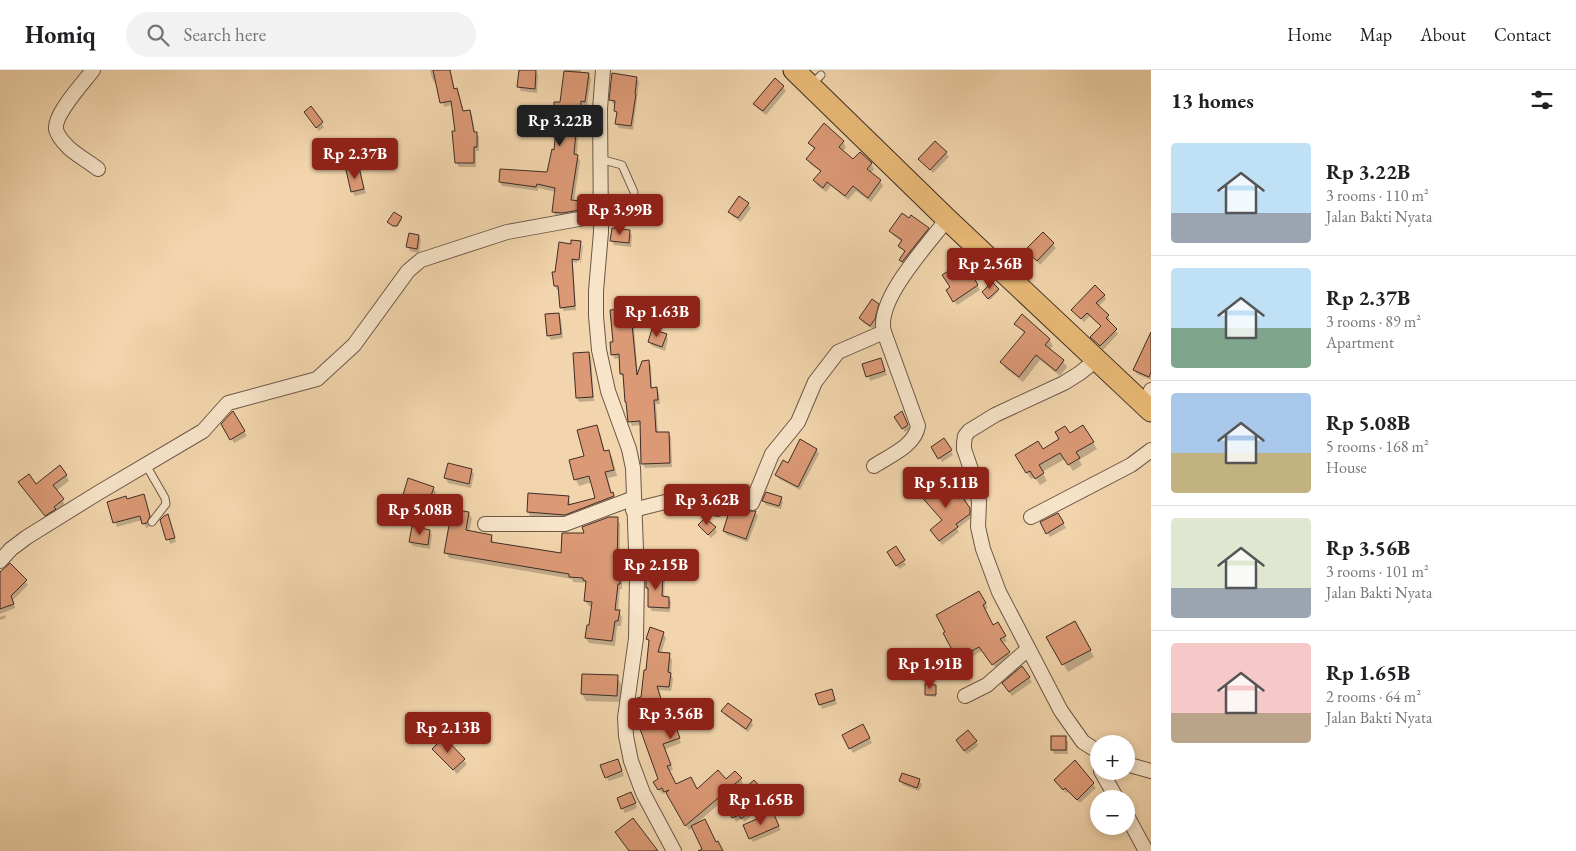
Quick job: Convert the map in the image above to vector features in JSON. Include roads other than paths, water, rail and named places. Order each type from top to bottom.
[{"type":"main road","points":[[794,70],[820,76],[947,219],[1096,360],[1149,402]]},
{"type":"street","points":[[93,70],[67,104],[58,120],[56,128],[58,135],[70,149],[98,169]]},
{"type":"street","points":[[603,70],[600,109],[601,215],[596,291],[599,350],[608,391],[629,449],[633,468],[638,610],[634,657],[625,718],[626,736],[631,761],[643,793],[674,851]]},
{"type":"street","points":[[0,561],[27,538],[203,431],[228,403],[317,379],[354,345],[408,271],[421,260],[507,232],[601,215]]},
{"type":"street","points":[[874,466],[912,441],[918,426],[884,332],[882,324],[884,312],[896,285],[947,219]]},
{"type":"street","points":[[485,524],[565,524],[634,504],[681,498],[718,509],[735,498],[752,503],[772,454],[798,422],[815,382],[838,352],[884,332]]},
{"type":"street","points":[[1090,754],[1060,711],[999,592],[983,549],[978,527],[979,502],[976,484],[964,449],[965,436],[969,431],[995,415],[1064,383],[1096,360]]},
{"type":"street","points":[[1032,517],[1131,465],[1151,450]]},
{"type":"street","points":[[965,696],[987,686],[1028,648]]},
{"type":"street","points":[[1083,742],[1090,746]]},
{"type":"street","points":[[1135,767],[1151,771]]},
{"type":"street","points":[[1135,831],[1146,851]]},
{"type":"lane","points":[[600,159],[622,164],[634,192]]},
{"type":"lane","points":[[146,464],[165,498],[166,504],[152,522]]}]
